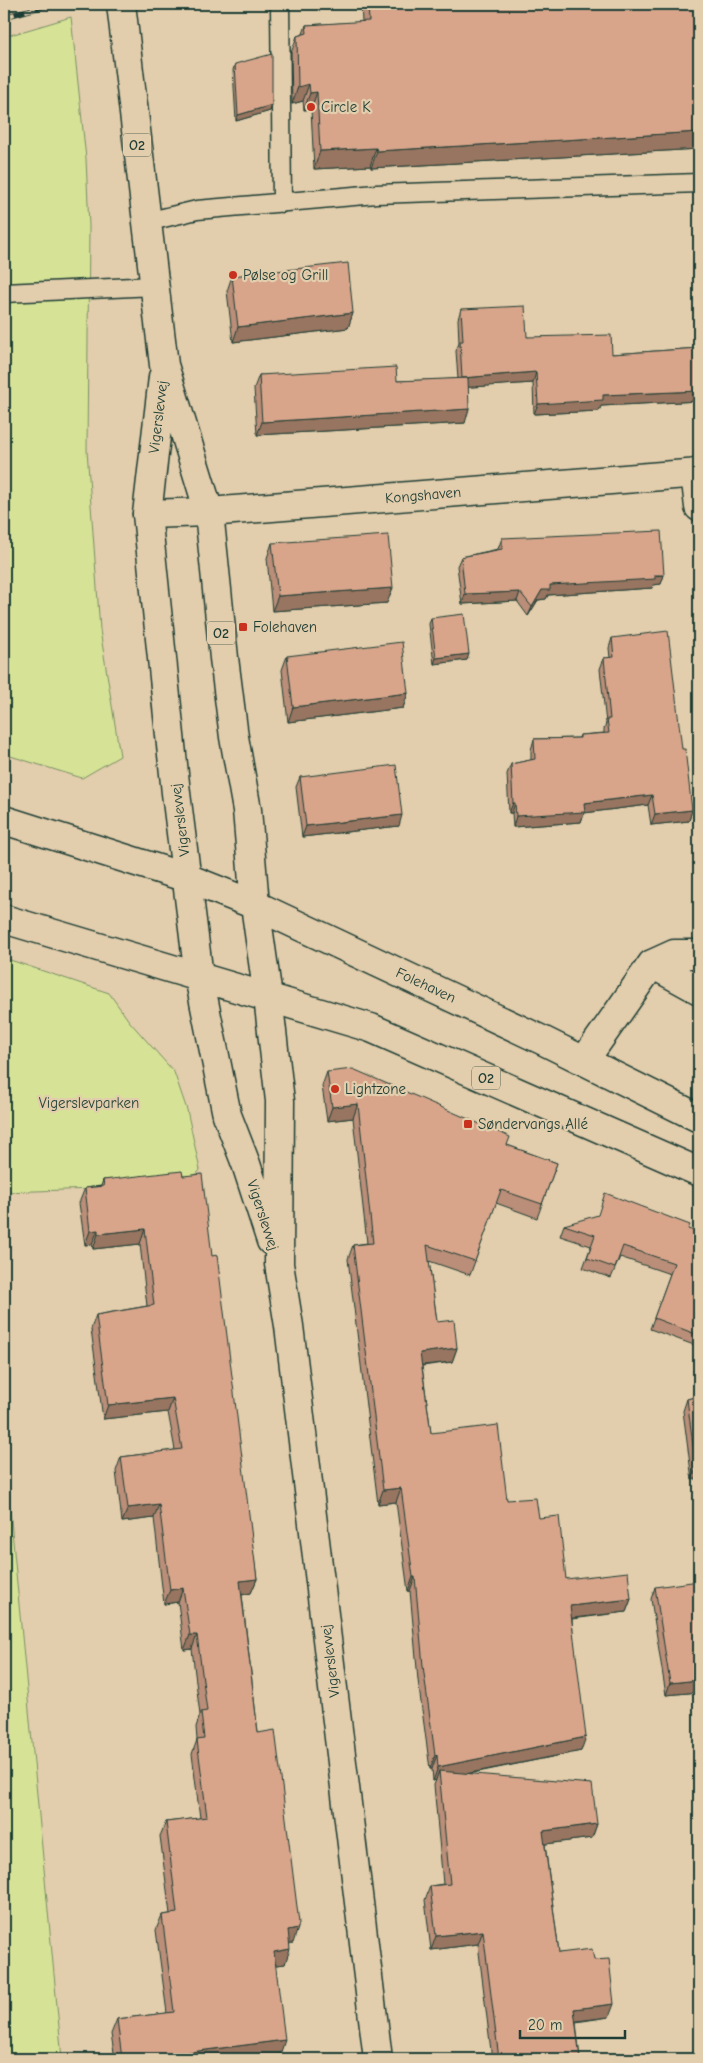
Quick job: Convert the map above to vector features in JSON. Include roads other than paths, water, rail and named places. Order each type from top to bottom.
[{"type":"main road","name":"Vigerslevvej","points":[[121,4],[164,366],[209,512],[225,668],[247,810],[255,905],[280,1101],[279,1264],[290,1335],[378,2059]]},
{"type":"main road","name":"Vigerslevvej","points":[[164,366],[147,514],[199,977],[227,1115],[246,1164],[279,1264]]},
{"type":"main road","name":"Kongshaven","points":[[147,514],[209,512],[697,473]]},
{"type":"main road","points":[[697,473],[699,507]]},
{"type":"main road","name":"Folehaven","points":[[4,820],[187,878],[255,905],[584,1061],[699,1118]]},
{"type":"main road","name":"O2","points":[[4,920],[371,1028],[699,1172]]},
{"type":"main road","points":[[584,1061],[652,964],[674,954],[699,954]]},
{"type":"main road","points":[[652,964],[699,990]]},
{"type":"lane","points":[[280,4],[282,203]]},
{"type":"lane","points":[[146,222],[197,210],[376,194],[699,183]]},
{"type":"lane","points":[[4,292],[155,286]]},
{"type":"railway","points":[[4,17],[51,4]]},
{"type":"place","name":"Circle K","points":[[311,107]]},
{"type":"place","name":"Pølse og Grill","points":[[233,275]]},
{"type":"place","name":"Folehaven","points":[[243,627]]},
{"type":"place","name":"Lightzone","points":[[335,1089]]},
{"type":"place","name":"Søndervangs Allé","points":[[468,1124]]},
{"type":"park label","name":"Vigerslevparken","points":[[89,1103]]}]
